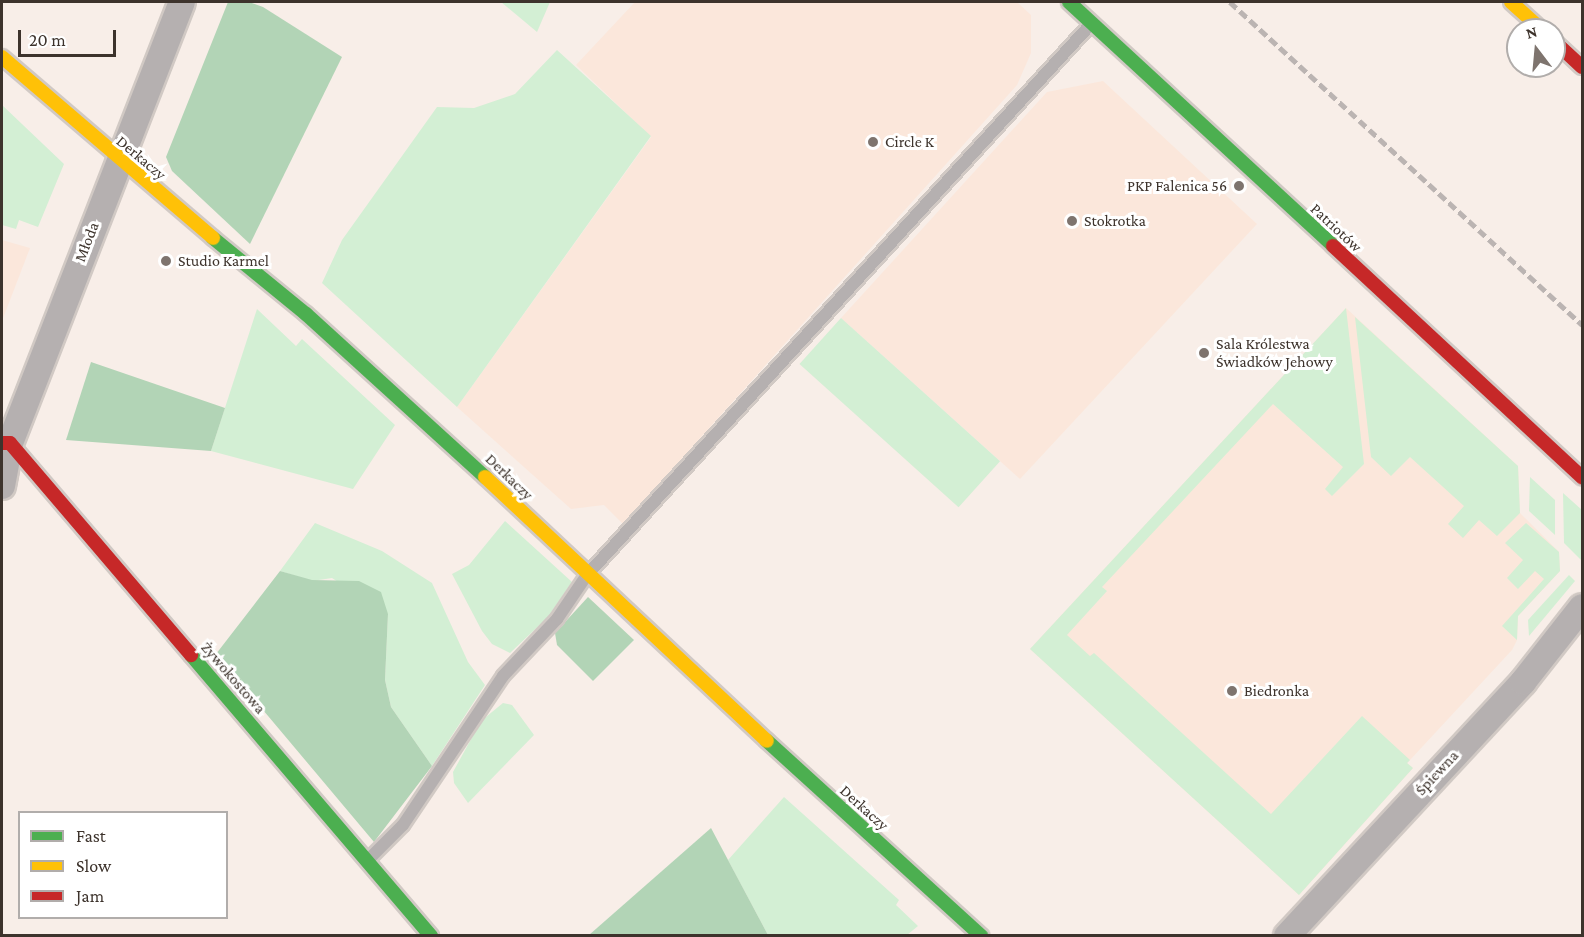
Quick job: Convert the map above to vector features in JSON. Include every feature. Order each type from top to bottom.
[{"type":"street","name":"Młoda","points":[[2,486],[6,443],[182,2]]},
{"type":"street","name":"Patriotów","points":[[1069,2],[1582,477]]},
{"type":"street","points":[[1511,2],[1529,18]]},
{"type":"street","points":[[1566,52],[1582,67]]},
{"type":"street","name":"Derkaczy","points":[[2,57],[118,160],[306,314],[981,936]]},
{"type":"street","name":"Żywokostowa","points":[[6,443],[431,936]]},
{"type":"street","name":"Śpiewna","points":[[1287,936],[1522,682],[1582,608]]},
{"type":"lane","points":[[368,861],[403,825],[503,676],[557,619],[587,575],[1093,22]]},
{"type":"shaded area","points":[[635,2],[1017,2],[1031,15],[1031,53],[1017,85],[623,524],[604,505],[571,509],[457,407],[651,137],[576,65]]},
{"type":"shaded area","points":[[1103,81],[1257,224],[1020,479],[841,318],[1047,92]]},
{"type":"shaded area","points":[[2,240],[30,248],[2,321]]},
{"type":"shaded area","points":[[1346,308],[1518,466],[1520,513],[1559,552],[1560,571],[1518,616],[1517,640],[1512,650],[1407,763],[1413,768],[1299,895],[1030,649]]},
{"type":"green space","points":[[228,2],[249,2],[263,7],[342,57],[250,244],[172,171],[166,157]]},
{"type":"green space","points":[[501,2],[550,2],[537,32]]},
{"type":"green space","points":[[557,50],[651,136],[457,407],[322,283],[342,240],[437,107],[474,108],[515,94]]},
{"type":"green space","points":[[2,105],[64,164],[38,227],[19,220],[16,229],[2,225]]},
{"type":"green space","points":[[1346,308],[1364,464],[1332,496],[1325,489],[1343,467],[1273,404],[1102,587],[1107,591],[1067,635],[1090,656],[1094,653],[1271,814],[1362,716],[1410,760],[1407,763],[1413,768],[1299,895],[1030,649]]},
{"type":"green space","points":[[257,309],[296,346],[302,339],[395,425],[353,489],[211,451]]},
{"type":"green space","points":[[1355,317],[1518,466],[1520,513],[1497,536],[1479,520],[1463,538],[1448,524],[1464,506],[1410,457],[1391,476],[1371,457]]},
{"type":"green space","points":[[841,318],[1000,461],[959,507],[800,364]]},
{"type":"green space","points":[[91,362],[225,408],[211,451],[66,440]]},
{"type":"green space","points":[[1530,477],[1555,500],[1555,535],[1529,511]]},
{"type":"green space","points":[[1563,493],[1582,510],[1582,561],[1564,543]]},
{"type":"green space","points":[[505,521],[572,582],[548,617],[510,653],[492,644],[482,631],[452,574],[469,565]]},
{"type":"green space","points":[[315,523],[382,551],[432,583],[468,662],[485,685],[432,766],[391,707],[385,680],[388,614],[332,578],[312,581],[280,571]]},
{"type":"green space","points":[[1526,523],[1559,552],[1560,571],[1518,616],[1517,640],[1502,626],[1544,579],[1535,571],[1518,589],[1507,578],[1523,560],[1505,543]]},
{"type":"green space","points":[[280,571],[312,580],[359,581],[381,592],[388,614],[385,680],[391,707],[432,766],[374,842],[216,654]]},
{"type":"green space","points":[[1569,575],[1575,581],[1529,636],[1528,620]]},
{"type":"green space","points":[[588,597],[634,640],[593,681],[557,645],[555,633]]},
{"type":"green space","points":[[503,703],[512,705],[534,735],[468,803],[454,783],[453,772],[481,721]]},
{"type":"green space","points":[[784,797],[899,900],[896,905],[918,926],[907,935],[768,935],[728,860]]},
{"type":"green space","points":[[711,828],[768,935],[589,935]]},
{"type":"railway","points":[[1230,2],[1582,325]]},
{"type":"traffic: fast","points":[[1069,2],[1333,246]]},
{"type":"traffic: fast","points":[[213,238],[306,314],[485,477]]},
{"type":"traffic: fast","points":[[191,655],[431,936]]},
{"type":"traffic: fast","points":[[767,741],[981,936]]},
{"type":"traffic: slow","points":[[1511,2],[1529,18]]},
{"type":"traffic: slow","points":[[2,57],[213,238]]},
{"type":"traffic: slow","points":[[485,477],[767,741]]},
{"type":"traffic: jam","points":[[1566,52],[1582,67]]},
{"type":"traffic: jam","points":[[1333,246],[1582,477]]},
{"type":"traffic: jam","points":[[2,443],[10,443],[191,655]]},
{"type":"place","name":"Circle K","points":[[873,142]]},
{"type":"place","name":"PKP Falenica 56","points":[[1239,186]]},
{"type":"place","name":"Stokrotka","points":[[1072,221]]},
{"type":"place","name":"Studio Karmel","points":[[166,261]]},
{"type":"place","name":"Sala Królestwa Świadków Jehowy","points":[[1204,353]]},
{"type":"place","name":"Biedronka","points":[[1232,691]]}]
